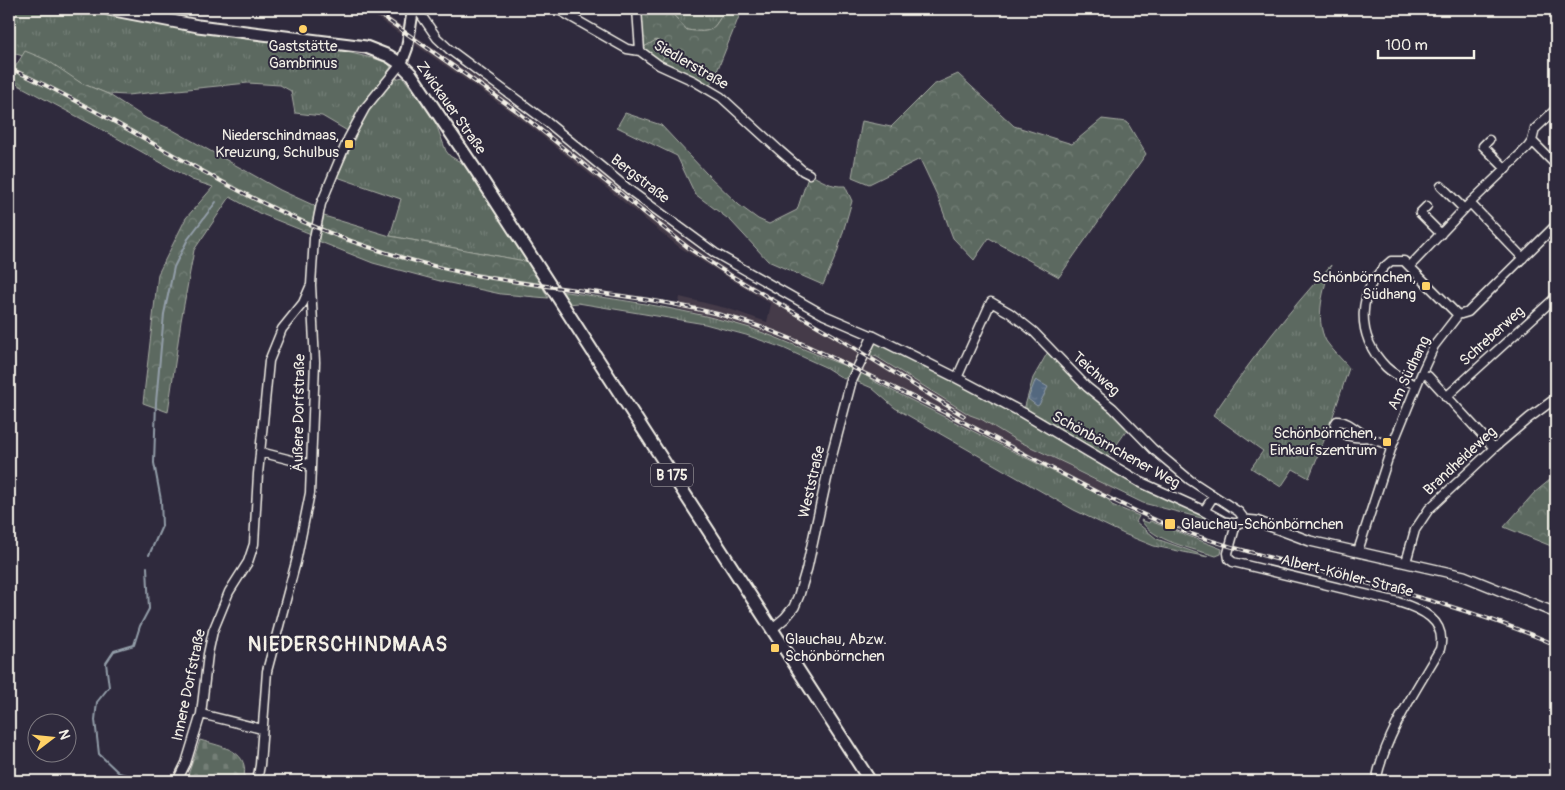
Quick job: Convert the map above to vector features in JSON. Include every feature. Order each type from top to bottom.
[{"type":"main road","name":"Zwickauer Straße","points":[[109,9],[198,26],[366,47],[387,55],[402,64],[418,84],[474,168],[772,629]]},
{"type":"main road","points":[[402,64],[407,48],[413,9]]},
{"type":"main road","name":"B 175","points":[[772,629],[870,781]]},
{"type":"street","name":"Bergstraße","points":[[417,9],[437,38],[450,50],[547,122],[632,192],[715,254],[824,315],[873,336]]},
{"type":"street","points":[[557,9],[626,49],[640,50]]},
{"type":"street","name":"Siedlerstraße","points":[[637,9],[640,50],[659,65],[721,96],[735,111],[806,172]]},
{"type":"street","name":"Äußere Dorfstraße","points":[[257,781],[260,765],[267,671],[296,562],[310,493],[315,362],[311,285],[314,238],[321,204],[343,151],[365,108],[402,64]]},
{"type":"street","points":[[1410,266],[1532,141],[1535,129],[1556,108]]},
{"type":"street","points":[[1489,140],[1482,146],[1506,169]]},
{"type":"street","points":[[1532,141],[1556,164]]},
{"type":"street","points":[[1441,186],[1467,206],[1523,258]]},
{"type":"street","points":[[1427,206],[1420,213],[1441,234]]},
{"type":"street","name":"Am Südhang","points":[[1358,551],[1392,446],[1434,346],[1458,315],[1468,312],[1556,225]]},
{"type":"street","points":[[1416,385],[1388,369],[1379,359],[1367,338],[1363,313],[1368,289],[1376,276],[1390,261],[1404,261],[1458,315]]},
{"type":"street","name":"Innere Dorfstraße","points":[[177,781],[186,763],[200,714],[213,631],[230,592],[248,562],[254,544],[260,452],[269,362],[282,329],[303,303],[311,285]]},
{"type":"street","name":"Schreberweg","points":[[1446,397],[1556,297]]},
{"type":"street","name":"Teichweg","points":[[957,378],[991,302],[1034,332],[1076,376],[1113,408],[1153,450],[1190,480],[1239,512],[1240,522]]},
{"type":"street","name":"Schönbörnchener Weg","points":[[873,336],[1023,413],[1140,482],[1224,522],[1256,521],[1310,541],[1464,576],[1556,613]]},
{"type":"street","name":"Weststraße","points":[[772,629],[794,607],[800,594],[831,458],[851,382],[873,336]]},
{"type":"street","points":[[1428,376],[1494,448]]},
{"type":"street","name":"Brandheideweg","points":[[1406,562],[1415,530],[1429,509],[1494,448],[1556,398]]},
{"type":"street","points":[[1366,437],[1392,446]]},
{"type":"street","points":[[260,452],[311,465]]},
{"type":"street","points":[[1204,511],[1213,496]]},
{"type":"street","name":"Albert-Köhler-Straße","points":[[1240,522],[1228,553],[1229,559],[1233,562],[1414,607],[1430,617],[1440,630],[1442,638],[1440,649],[1389,738],[1381,759],[1376,781]]},
{"type":"street","points":[[200,714],[262,729]]},
{"type":"shaded area","points":[[364,9],[377,9],[493,89],[697,249],[733,273],[837,335],[849,338],[862,350],[899,370],[970,415],[981,419],[1014,439],[1071,466],[1077,472],[1113,488],[1108,499],[853,369],[782,339],[678,309],[680,297],[726,308],[767,322],[771,304],[679,247],[526,123]]},
{"type":"green space","points":[[9,9],[74,9],[240,37],[334,49],[387,63],[391,67],[386,74],[395,79],[403,77],[435,121],[446,151],[470,170],[530,262],[390,236],[401,199],[337,177],[356,136],[322,116],[295,113],[291,91],[280,85],[248,83],[127,95],[108,94],[81,83],[25,52],[23,56],[9,52]]},
{"type":"green space","points":[[640,9],[668,9],[687,30],[708,31],[715,26],[726,9],[742,9],[715,76],[709,86],[660,63],[671,46],[656,40],[644,47]]},
{"type":"green space","points":[[668,9],[726,9],[715,26],[708,31],[703,31],[687,30]]},
{"type":"green space","points":[[655,40],[672,46],[660,63],[644,47]]},
{"type":"green space","points":[[25,51],[47,60],[81,83],[108,94],[147,119],[171,129],[280,190],[315,207],[311,234],[259,213],[230,197],[194,250],[181,321],[168,412],[143,403],[158,274],[186,218],[213,187],[192,180],[9,80]]},
{"type":"green space","points":[[958,74],[1014,126],[1072,144],[1102,119],[1127,122],[1146,154],[1059,277],[989,238],[974,260],[953,238],[937,195],[920,159],[869,184],[852,177],[862,121],[891,127],[933,85]]},
{"type":"green space","points":[[625,113],[661,125],[739,205],[758,219],[769,224],[797,210],[809,174],[830,184],[845,186],[852,201],[837,253],[823,285],[768,261],[731,221],[695,194],[677,156],[617,127]]},
{"type":"green space","points":[[324,216],[390,236],[530,262],[548,298],[501,294],[440,281],[373,263],[318,241]]},
{"type":"green space","points":[[1331,265],[1321,303],[1322,332],[1331,348],[1349,368],[1329,428],[1309,478],[1293,469],[1281,487],[1251,468],[1263,451],[1213,415],[1269,338]]},
{"type":"green space","points":[[559,291],[655,306],[727,321],[750,328],[853,369],[849,376],[844,379],[825,367],[783,348],[746,335],[705,324],[578,303],[568,304]]},
{"type":"green space","points":[[876,343],[880,343],[931,367],[1203,513],[1213,521],[1143,503],[1014,439],[981,419],[970,415],[877,357],[868,354]]},
{"type":"green space","points":[[1049,350],[1130,426],[1105,461],[1023,413],[1033,378]]},
{"type":"green space","points":[[860,372],[879,384],[1108,499],[1112,505],[1139,516],[1136,522],[1157,539],[1208,557],[1154,546],[1074,510],[895,408],[872,388],[858,382]]},
{"type":"green space","points":[[1556,475],[1556,548],[1504,527],[1534,493]]},
{"type":"green space","points":[[1141,520],[1149,523],[1150,521],[1222,549],[1221,554],[1216,556],[1164,539],[1154,534]]},
{"type":"green space","points":[[200,740],[226,748],[239,756],[245,771],[243,781],[186,781]]},
{"type":"water","points":[[1036,380],[1048,387],[1037,406],[1028,399]]},
{"type":"waterway","points":[[149,555],[162,526],[161,500],[154,463],[156,402],[164,314],[174,267],[188,239],[216,202]]},
{"type":"waterway","points":[[147,567],[149,609],[140,626],[134,645],[114,651],[106,663],[109,687],[97,702],[95,720],[99,754],[119,773],[149,781]]},
{"type":"railway","points":[[372,9],[517,111],[690,249],[964,416]]},
{"type":"railway","points":[[9,68],[95,111],[263,203],[351,241],[407,259],[464,273],[669,303],[754,325],[789,338],[840,361],[959,420],[1116,502],[1165,524],[1237,548],[1465,611],[1556,645]]},
{"type":"place","name":"Gaststätte Gambrinus","points":[[303,29]]},
{"type":"place","name":"Niederschindmaas, Kreuzung, Schulbus","points":[[349,144]]},
{"type":"place","name":"Schönbörnchen, Südhang","points":[[1426,286]]},
{"type":"place","name":"Schönbörnchen, Einkaufszentrum","points":[[1387,442]]},
{"type":"place","name":"Glauchau-Schönbörnchen","points":[[1170,524]]},
{"type":"place","name":"Glauchau, Abzw. Schönbörnchen","points":[[775,648]]},
{"type":"district","name":"NIEDERSCHINDMAAS","points":[[348,644]]}]
